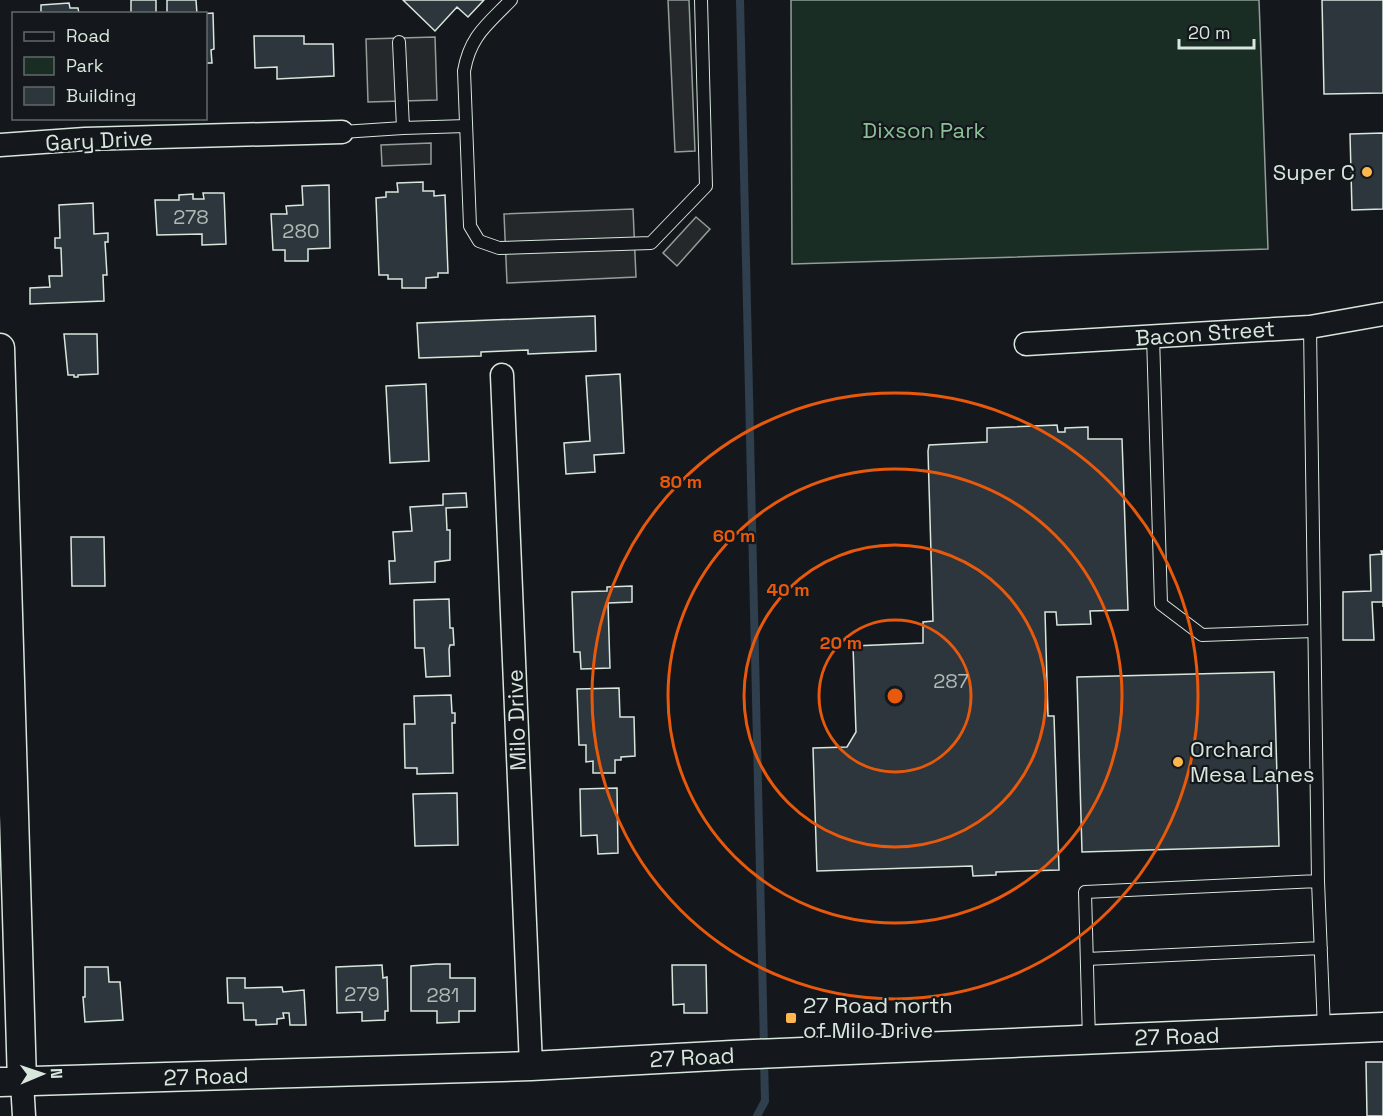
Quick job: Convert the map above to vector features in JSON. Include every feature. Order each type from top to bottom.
[{"type":"street","name":"Gary Drive","points":[[0,145],[96,139],[342,132]]},
{"type":"street","name":"Bacon Street","points":[[1026,344],[1310,327],[1383,314]]},
{"type":"street","points":[[0,348],[11,1082],[24,1116]]},
{"type":"street","name":"Milo Drive","points":[[502,375],[531,1066]]},
{"type":"street","name":"27 Road","points":[[11,1082],[531,1066],[1383,1027]]},
{"type":"lane","points":[[511,0],[474,38],[466,55],[464,71],[470,226],[479,242],[499,248],[651,243],[706,186],[701,0]]},
{"type":"lane","points":[[399,42],[403,128]]},
{"type":"lane","points":[[342,132],[466,126]]},
{"type":"lane","points":[[1310,327],[1318,881],[1324,1030]]},
{"type":"lane","points":[[1153,336],[1161,604],[1202,635],[1314,632]]},
{"type":"lane","points":[[1089,1040],[1085,892],[1318,881]]},
{"type":"lane","points":[[1087,959],[1321,948]]},
{"type":"green space","name":"Dixson Park","points":[[791,0],[1259,0],[1268,249],[792,264]]},
{"type":"shaded area","points":[[668,0],[689,0],[695,151],[675,152]]},
{"type":"shaded area","points":[[435,37],[437,100],[368,102],[366,39]]},
{"type":"shaded area","points":[[431,143],[431,164],[382,166],[381,145]]},
{"type":"shaded area","points":[[633,209],[636,277],[507,283],[504,214]]},
{"type":"shaded area","points":[[696,217],[710,229],[677,266],[663,253]]},
{"type":"building","points":[[131,0],[156,0],[156,12],[131,12]]},
{"type":"building","points":[[167,0],[196,0],[197,12],[167,12]]},
{"type":"building","points":[[403,0],[484,0],[468,17],[457,7],[435,31]]},
{"type":"building","points":[[1322,0],[1383,0],[1383,93],[1324,94]]},
{"type":"building","points":[[69,3],[70,8],[78,8],[79,12],[41,12],[41,5]]},
{"type":"building","points":[[207,13],[213,13],[212,63],[207,63]]},
{"type":"building","points":[[254,36],[304,36],[304,44],[333,44],[334,76],[277,79],[277,67],[255,68]]},
{"type":"building","name":"Super C","points":[[1383,133],[1383,209],[1352,210],[1350,134]]},
{"type":"building","points":[[423,182],[423,191],[434,191],[434,196],[445,195],[448,273],[438,273],[438,277],[426,278],[426,288],[402,288],[402,279],[388,279],[388,275],[379,275],[376,198],[386,197],[386,192],[398,192],[397,183]]},
{"type":"building","points":[[329,185],[330,248],[308,249],[308,261],[285,261],[285,250],[273,250],[271,214],[287,214],[286,206],[303,205],[302,186]]},
{"type":"building","points":[[203,193],[224,193],[226,244],[202,245],[202,234],[157,235],[155,200],[179,200],[179,195],[193,194],[193,199],[204,199]]},
{"type":"building","points":[[93,203],[94,234],[108,233],[108,242],[105,242],[107,275],[103,275],[104,301],[30,304],[30,288],[50,287],[49,276],[62,276],[61,248],[55,248],[55,238],[60,238],[59,205]]},
{"type":"building","points":[[595,316],[596,351],[528,354],[528,350],[481,352],[481,356],[419,358],[417,323]]},
{"type":"building","points":[[64,334],[97,334],[98,374],[78,375],[78,377],[68,375]]},
{"type":"building","points":[[620,374],[624,453],[594,455],[595,472],[566,474],[564,443],[590,441],[586,376]]},
{"type":"building","points":[[426,384],[429,461],[390,463],[386,386]]},
{"type":"building","points":[[1057,425],[1058,432],[1065,432],[1065,428],[1088,427],[1088,439],[1122,439],[1128,610],[1090,611],[1091,624],[1057,625],[1056,612],[1045,612],[1048,716],[1054,716],[1059,870],[996,872],[996,875],[973,876],[972,866],[817,871],[813,748],[847,747],[856,732],[853,646],[923,643],[923,622],[933,621],[929,445],[987,442],[987,428]]},
{"type":"building","points":[[466,493],[467,507],[446,508],[447,530],[450,530],[450,560],[435,562],[435,582],[390,584],[389,561],[395,561],[393,532],[412,531],[410,507],[443,505],[443,494]]},
{"type":"building","points":[[71,537],[104,537],[105,586],[72,586]]},
{"type":"building","points":[[1381,551],[1383,551],[1383,602],[1372,602],[1374,640],[1343,640],[1343,592],[1371,591],[1370,555],[1382,554]]},
{"type":"building","points":[[632,586],[632,602],[608,603],[610,668],[581,669],[580,652],[574,652],[572,592],[607,591],[607,587]]},
{"type":"building","points":[[449,599],[450,628],[453,628],[454,645],[450,645],[449,649],[450,676],[426,677],[424,648],[415,648],[414,600]]},
{"type":"building","name":"Orchard Mesa Lanes","points":[[1274,672],[1279,846],[1082,852],[1077,677]]},
{"type":"building","points":[[619,688],[620,717],[634,717],[635,756],[615,760],[615,773],[593,773],[593,761],[586,762],[586,745],[579,745],[577,689]]},
{"type":"building","points":[[451,695],[452,713],[455,713],[455,723],[452,723],[453,773],[417,774],[417,768],[405,768],[404,724],[415,724],[414,696]]},
{"type":"building","points":[[617,788],[618,853],[598,854],[597,835],[581,836],[580,789]]},
{"type":"building","points":[[457,793],[458,845],[415,846],[413,794]]},
{"type":"building","points":[[450,964],[450,978],[475,978],[475,1011],[459,1011],[459,1022],[437,1023],[437,1011],[411,1011],[411,966]]},
{"type":"building","points":[[382,965],[383,978],[387,977],[388,1011],[385,1011],[385,1020],[362,1021],[362,1012],[337,1013],[336,967]]},
{"type":"building","points":[[672,965],[706,965],[707,1013],[684,1013],[684,1004],[673,1005]]},
{"type":"building","points":[[85,967],[108,967],[109,982],[120,982],[123,1020],[85,1022],[83,997],[85,997]]},
{"type":"building","points":[[227,978],[245,978],[245,988],[282,987],[283,992],[304,990],[306,1025],[290,1025],[289,1013],[283,1013],[284,1018],[277,1019],[277,1024],[256,1025],[256,1020],[244,1020],[243,1003],[228,1003]]},
{"type":"building","points":[[1366,1062],[1383,1062],[1383,1116],[1367,1116]]},
{"type":"waterway","points":[[740,0],[764,1047]]},
{"type":"waterway","points":[[757,1116],[765,1101],[764,1059]]},
{"type":"place","name":"Super C","points":[[1367,172]]},
{"type":"place","name":"Orchard Mesa Lanes","points":[[1178,762]]},
{"type":"place","name":"27 Road north of Milo Drive","points":[[791,1018]]}]
